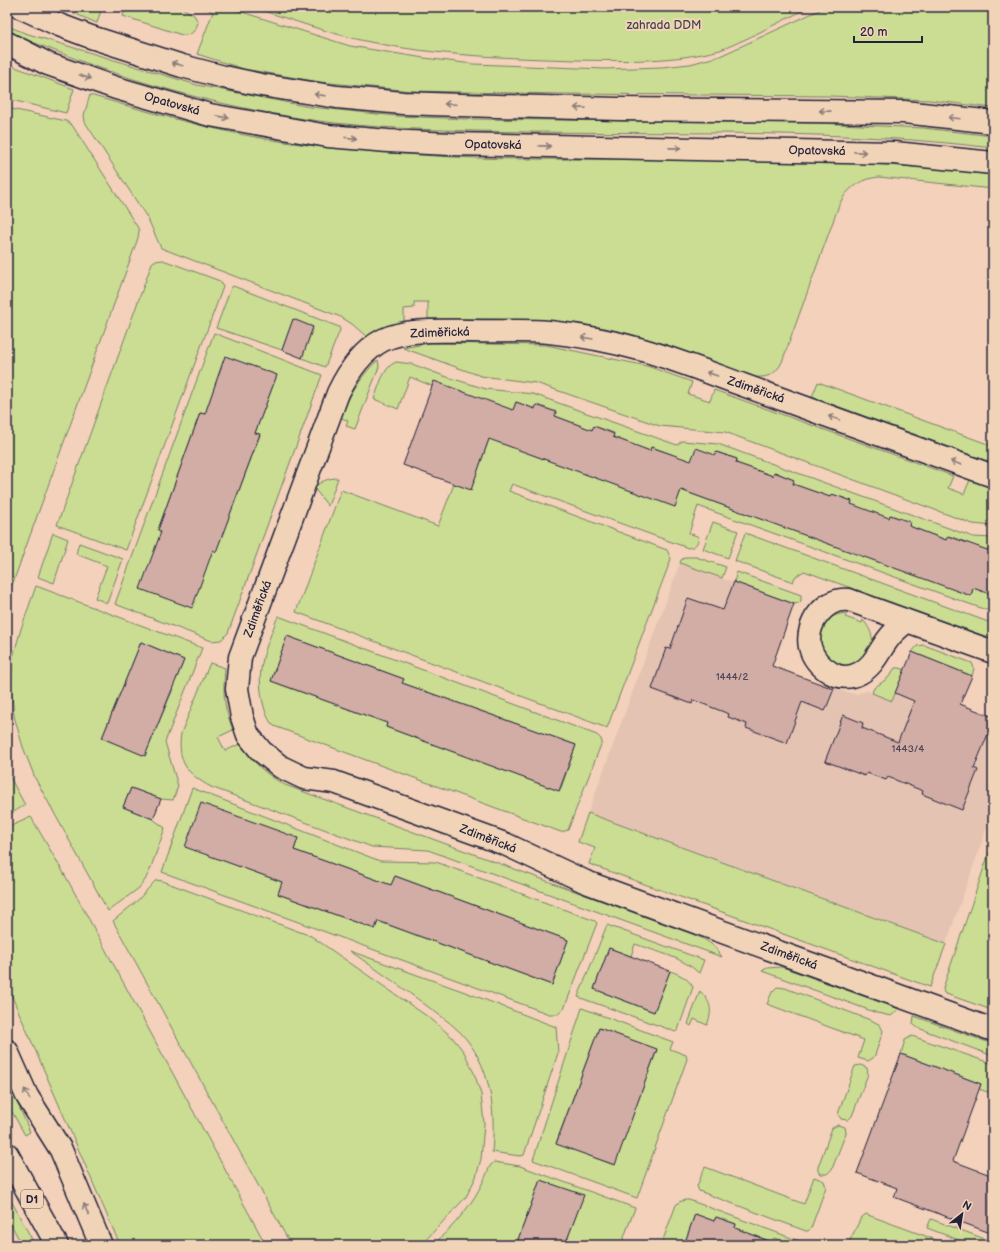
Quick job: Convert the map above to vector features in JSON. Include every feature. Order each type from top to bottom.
[{"type":"main road","points":[[20,7],[59,25],[131,51],[224,77],[296,92],[364,100],[460,105],[619,109],[904,112],[993,122]]},
{"type":"main road","points":[[42,7],[91,37]]},
{"type":"main road","name":"Opatovská","points":[[7,43],[48,64],[116,88],[210,115],[266,126],[335,136],[388,141],[450,144],[894,153],[993,162]]},
{"type":"main road","points":[[7,53],[48,64]]},
{"type":"main road","name":"Zdiměřická","points":[[993,476],[643,350],[549,332],[446,331],[419,332],[400,335],[384,340],[372,347],[361,356],[344,380],[330,411],[240,657],[237,690],[242,718],[248,734],[266,755],[281,766],[304,778],[334,782],[505,844],[586,882],[993,1030]]},
{"type":"main road","points":[[907,621],[993,652]]},
{"type":"main road","points":[[7,1051],[28,1096],[61,1150],[101,1245]]},
{"type":"main road","name":"D1","points":[[7,1154],[57,1245]]},
{"type":"shaded area","points":[[680,563],[794,604],[779,646],[744,681],[782,670],[845,692],[856,694],[867,691],[892,701],[912,652],[972,676],[958,711],[970,716],[973,709],[993,717],[993,810],[946,944],[588,813]]},
{"type":"green space","points":[[59,7],[102,7],[97,23]]},
{"type":"green space","points":[[126,7],[181,7],[194,15],[198,22],[193,32],[188,35],[182,35],[123,16]]},
{"type":"green space","points":[[203,7],[226,7],[350,46],[424,58],[473,64],[605,69],[662,67],[690,64],[720,56],[826,7],[962,7],[993,11],[993,108],[929,100],[830,96],[412,91],[320,82],[244,69],[197,54],[213,12]]},
{"type":"green space","name":"zahrada DDM","points":[[251,7],[810,7],[748,38],[720,50],[667,59],[614,61],[474,56],[396,47],[340,35]]},
{"type":"green space","points":[[7,26],[25,33],[197,85],[310,107],[397,116],[467,119],[819,123],[923,128],[993,136],[993,148],[936,142],[820,135],[458,131],[408,129],[335,123],[303,119],[240,107],[147,83],[86,63],[7,32]]},
{"type":"green space","points":[[7,64],[74,89],[66,113],[7,99]]},
{"type":"green space","points":[[90,95],[202,126],[259,138],[317,146],[376,152],[481,158],[760,160],[853,163],[993,175],[993,189],[879,177],[860,182],[850,189],[839,205],[782,362],[777,370],[764,377],[755,377],[685,351],[631,334],[590,326],[521,320],[428,319],[428,302],[414,302],[414,308],[404,309],[404,322],[385,328],[367,337],[341,317],[161,248],[148,219],[85,122],[84,115]]},
{"type":"green space","points":[[7,108],[66,121],[72,125],[139,231],[138,238],[7,599]]},
{"type":"green space","points":[[163,260],[220,281],[223,287],[126,550],[57,525],[152,263],[154,261]]},
{"type":"green space","points":[[233,286],[339,327],[340,330],[325,367],[302,358],[313,327],[293,320],[282,350],[216,328]]},
{"type":"green space","points":[[214,333],[322,375],[228,633],[221,640],[212,641],[115,604]],"holes":[[[225,357],[277,375],[255,433],[260,435],[216,551],[158,530],[200,413],[205,414]]]},
{"type":"green space","points":[[430,343],[546,345],[647,366],[692,382],[688,394],[710,401],[714,390],[953,476],[948,488],[964,494],[970,480],[993,488],[993,526],[973,524],[725,432],[660,426],[536,383],[481,376],[403,348]]},
{"type":"green space","points":[[378,360],[379,367],[355,429],[346,426],[348,421],[340,417],[361,379]]},
{"type":"green space","points":[[396,362],[412,364],[486,389],[533,394],[677,445],[682,441],[718,444],[973,537],[993,538],[993,548],[989,547],[986,554],[967,543],[948,536],[946,540],[909,526],[910,522],[891,515],[889,519],[850,505],[852,501],[832,494],[830,497],[793,484],[794,480],[775,472],[773,476],[736,463],[737,459],[717,452],[715,455],[690,465],[671,454],[652,447],[650,451],[613,437],[614,433],[594,426],[592,430],[555,416],[556,412],[537,405],[535,409],[516,402],[501,443],[674,506],[681,490],[971,595],[973,588],[993,595],[993,607],[989,611],[698,506],[689,533],[699,537],[698,542],[693,547],[688,548],[512,484],[509,491],[667,550],[671,559],[607,728],[296,612],[341,490],[438,526],[454,484],[471,489],[501,406],[432,386],[410,377],[398,409],[374,399],[385,373],[388,368]]},
{"type":"green space","points":[[818,382],[993,446],[993,463],[812,397]]},
{"type":"green space","points":[[338,478],[328,506],[314,488],[325,480]]},
{"type":"green space","points":[[713,522],[738,531],[728,558],[703,549]]},
{"type":"green space","points":[[53,533],[68,539],[54,583],[38,577]]},
{"type":"green space","points":[[745,533],[991,623],[993,625],[993,639],[804,571],[795,577],[793,582],[735,561]]},
{"type":"green space","points":[[79,543],[123,559],[107,603],[95,598],[107,566],[76,554]]},
{"type":"green space","points":[[686,557],[696,557],[726,567],[722,578],[680,563],[681,560]]},
{"type":"green space","points":[[737,572],[801,595],[801,601],[794,604],[734,582]]},
{"type":"green space","points":[[36,586],[202,648],[165,742],[178,786],[173,800],[161,799],[131,788],[123,807],[153,819],[165,828],[150,870],[139,888],[108,911],[35,778],[23,747],[14,716],[11,687],[13,657]],"holes":[[[141,642],[184,660],[176,680],[172,679],[169,687],[173,689],[145,755],[102,738]]]},
{"type":"green space","points":[[847,613],[845,617],[862,623],[863,620],[872,636],[872,646],[867,656],[853,666],[835,666],[820,653],[818,634],[829,619],[836,615]]},
{"type":"green space","points":[[278,616],[597,735],[602,742],[568,830],[561,832],[274,726],[268,719],[263,703],[260,679],[263,658]],"holes":[[[287,636],[404,679],[402,683],[576,745],[560,791],[386,727],[387,723],[271,681]]]},
{"type":"green space","points":[[924,645],[972,663],[974,668],[972,676],[912,652],[917,646]]},
{"type":"green space","points":[[210,663],[225,668],[224,699],[233,730],[218,737],[225,751],[240,744],[260,768],[285,785],[692,934],[709,942],[716,948],[722,957],[428,850],[372,847],[211,787],[190,772],[182,759],[180,743],[181,733]]},
{"type":"green space","points":[[895,668],[905,670],[892,701],[872,693],[874,688],[888,678]]},
{"type":"green space","points":[[7,772],[25,805],[7,816]]},
{"type":"green space","points":[[192,788],[380,861],[436,862],[597,923],[564,1009],[558,1014],[549,1014],[162,872]],"holes":[[[298,838],[294,850],[391,885],[395,876],[568,940],[552,985],[378,921],[375,929],[278,894],[282,882],[214,857]]]},
{"type":"green space","points":[[588,813],[946,944],[930,987],[589,864],[595,848],[578,842]]},
{"type":"green space","points":[[31,817],[66,877],[266,1245],[120,1245],[7,985],[7,824],[9,827]]},
{"type":"green space","points":[[993,850],[993,1008],[989,1009],[946,994],[944,993],[943,988],[989,853]]},
{"type":"green space","points":[[156,880],[311,936],[431,1019],[452,1037],[464,1052],[474,1073],[481,1094],[484,1124],[481,1159],[476,1177],[466,1197],[421,1245],[291,1245],[113,921],[137,901]]},
{"type":"green space","points":[[607,925],[704,960],[699,973],[692,967],[677,959],[635,944],[631,956],[609,948],[594,989],[654,1012],[670,971],[689,981],[693,987],[678,1030],[675,1032],[578,997]]},
{"type":"green space","points":[[350,951],[465,992],[556,1027],[558,1053],[524,1155],[520,1156],[492,1152],[492,1104],[485,1073],[479,1058],[460,1032],[393,981]]},
{"type":"green space","points":[[781,967],[899,1009],[891,1016],[877,1013],[762,971],[767,968]]},
{"type":"green space","points":[[777,987],[785,988],[880,1025],[883,1031],[873,1058],[868,1061],[858,1058],[864,1040],[767,1004],[772,992]]},
{"type":"green space","points":[[700,991],[707,999],[710,1006],[709,1020],[707,1025],[694,1019],[691,1026],[688,1024]]},
{"type":"green space","points":[[582,1008],[673,1042],[670,1049],[686,1055],[687,1059],[637,1198],[533,1160]],"holes":[[[599,1028],[657,1050],[614,1165],[556,1143]]]},
{"type":"green space","points":[[914,1016],[993,1044],[993,1056],[918,1028],[913,1024]]},
{"type":"green space","points":[[912,1036],[993,1064],[993,1094],[979,1089],[981,1084],[901,1054],[905,1040]]},
{"type":"green space","points":[[861,1065],[867,1068],[868,1074],[852,1116],[848,1120],[841,1119],[838,1114],[855,1066]]},
{"type":"green space","points":[[7,1079],[30,1132],[25,1135],[7,1103]]},
{"type":"green space","points":[[838,1125],[845,1127],[846,1133],[832,1169],[827,1174],[820,1174],[818,1167],[832,1128]]},
{"type":"green space","points":[[494,1162],[520,1166],[635,1208],[621,1245],[565,1245],[583,1196],[540,1180],[516,1245],[439,1245],[439,1239],[469,1206],[481,1187],[490,1166]]},
{"type":"green space","points":[[705,1167],[804,1204],[814,1177],[824,1181],[826,1187],[811,1228],[806,1231],[699,1191],[697,1186]]},
{"type":"green space","points":[[7,1193],[35,1245],[22,1245],[7,1217]]},
{"type":"green space","points":[[685,1200],[689,1200],[810,1245],[792,1245],[774,1238],[772,1242],[735,1228],[736,1224],[716,1217],[714,1221],[695,1214],[684,1245],[661,1245],[676,1205]]},
{"type":"green space","points":[[866,1214],[950,1245],[850,1245],[849,1242],[861,1218]]},
{"type":"green space","points":[[931,1219],[993,1242],[993,1245],[972,1245],[927,1228]]},
{"type":"building","points":[[293,319],[313,327],[302,358],[282,350]]},
{"type":"building","points":[[225,356],[277,375],[255,433],[260,434],[216,552],[213,550],[192,608],[140,589],[161,532],[158,530],[200,413],[205,414]]},
{"type":"building","points":[[434,381],[513,410],[516,402],[535,409],[536,405],[556,412],[555,416],[592,430],[594,426],[614,434],[613,437],[650,451],[651,447],[691,461],[696,448],[715,455],[716,452],[737,459],[736,463],[773,476],[774,472],[794,480],[793,484],[830,497],[832,494],[852,501],[851,504],[889,518],[890,515],[910,522],[909,526],[946,540],[948,536],[993,552],[993,595],[973,588],[971,596],[681,490],[675,507],[489,439],[471,490],[403,465]]},
{"type":"building","points":[[734,582],[794,604],[772,666],[834,689],[825,711],[802,702],[787,743],[746,728],[747,724],[728,717],[729,714],[693,700],[692,704],[652,689],[666,648],[670,649],[688,598],[723,610]]},
{"type":"building","points":[[287,636],[404,679],[402,683],[576,745],[559,791],[386,727],[387,723],[271,681]]},
{"type":"building","points":[[141,642],[184,660],[145,756],[102,738]]},
{"type":"building","points":[[912,652],[972,676],[960,704],[993,717],[993,722],[974,768],[978,770],[962,810],[922,794],[923,791],[888,777],[886,780],[867,773],[865,776],[825,761],[843,715],[863,723],[862,728],[898,742],[914,701],[895,693]]},
{"type":"building","points":[[131,788],[161,799],[153,819],[123,807]]},
{"type":"building","points":[[201,803],[298,838],[294,850],[391,885],[395,876],[568,940],[552,985],[378,921],[375,929],[278,894],[282,882],[185,847]]},
{"type":"building","points":[[609,948],[670,971],[654,1012],[594,989]]},
{"type":"building","points":[[599,1028],[657,1049],[615,1165],[556,1144]]},
{"type":"building","points":[[901,1054],[981,1084],[953,1161],[993,1176],[993,1234],[894,1197],[897,1188],[857,1173]]},
{"type":"building","points":[[540,1180],[584,1195],[565,1245],[516,1245]]},
{"type":"building","points":[[695,1214],[714,1221],[716,1217],[736,1224],[735,1228],[774,1243],[774,1245],[684,1245]]}]
